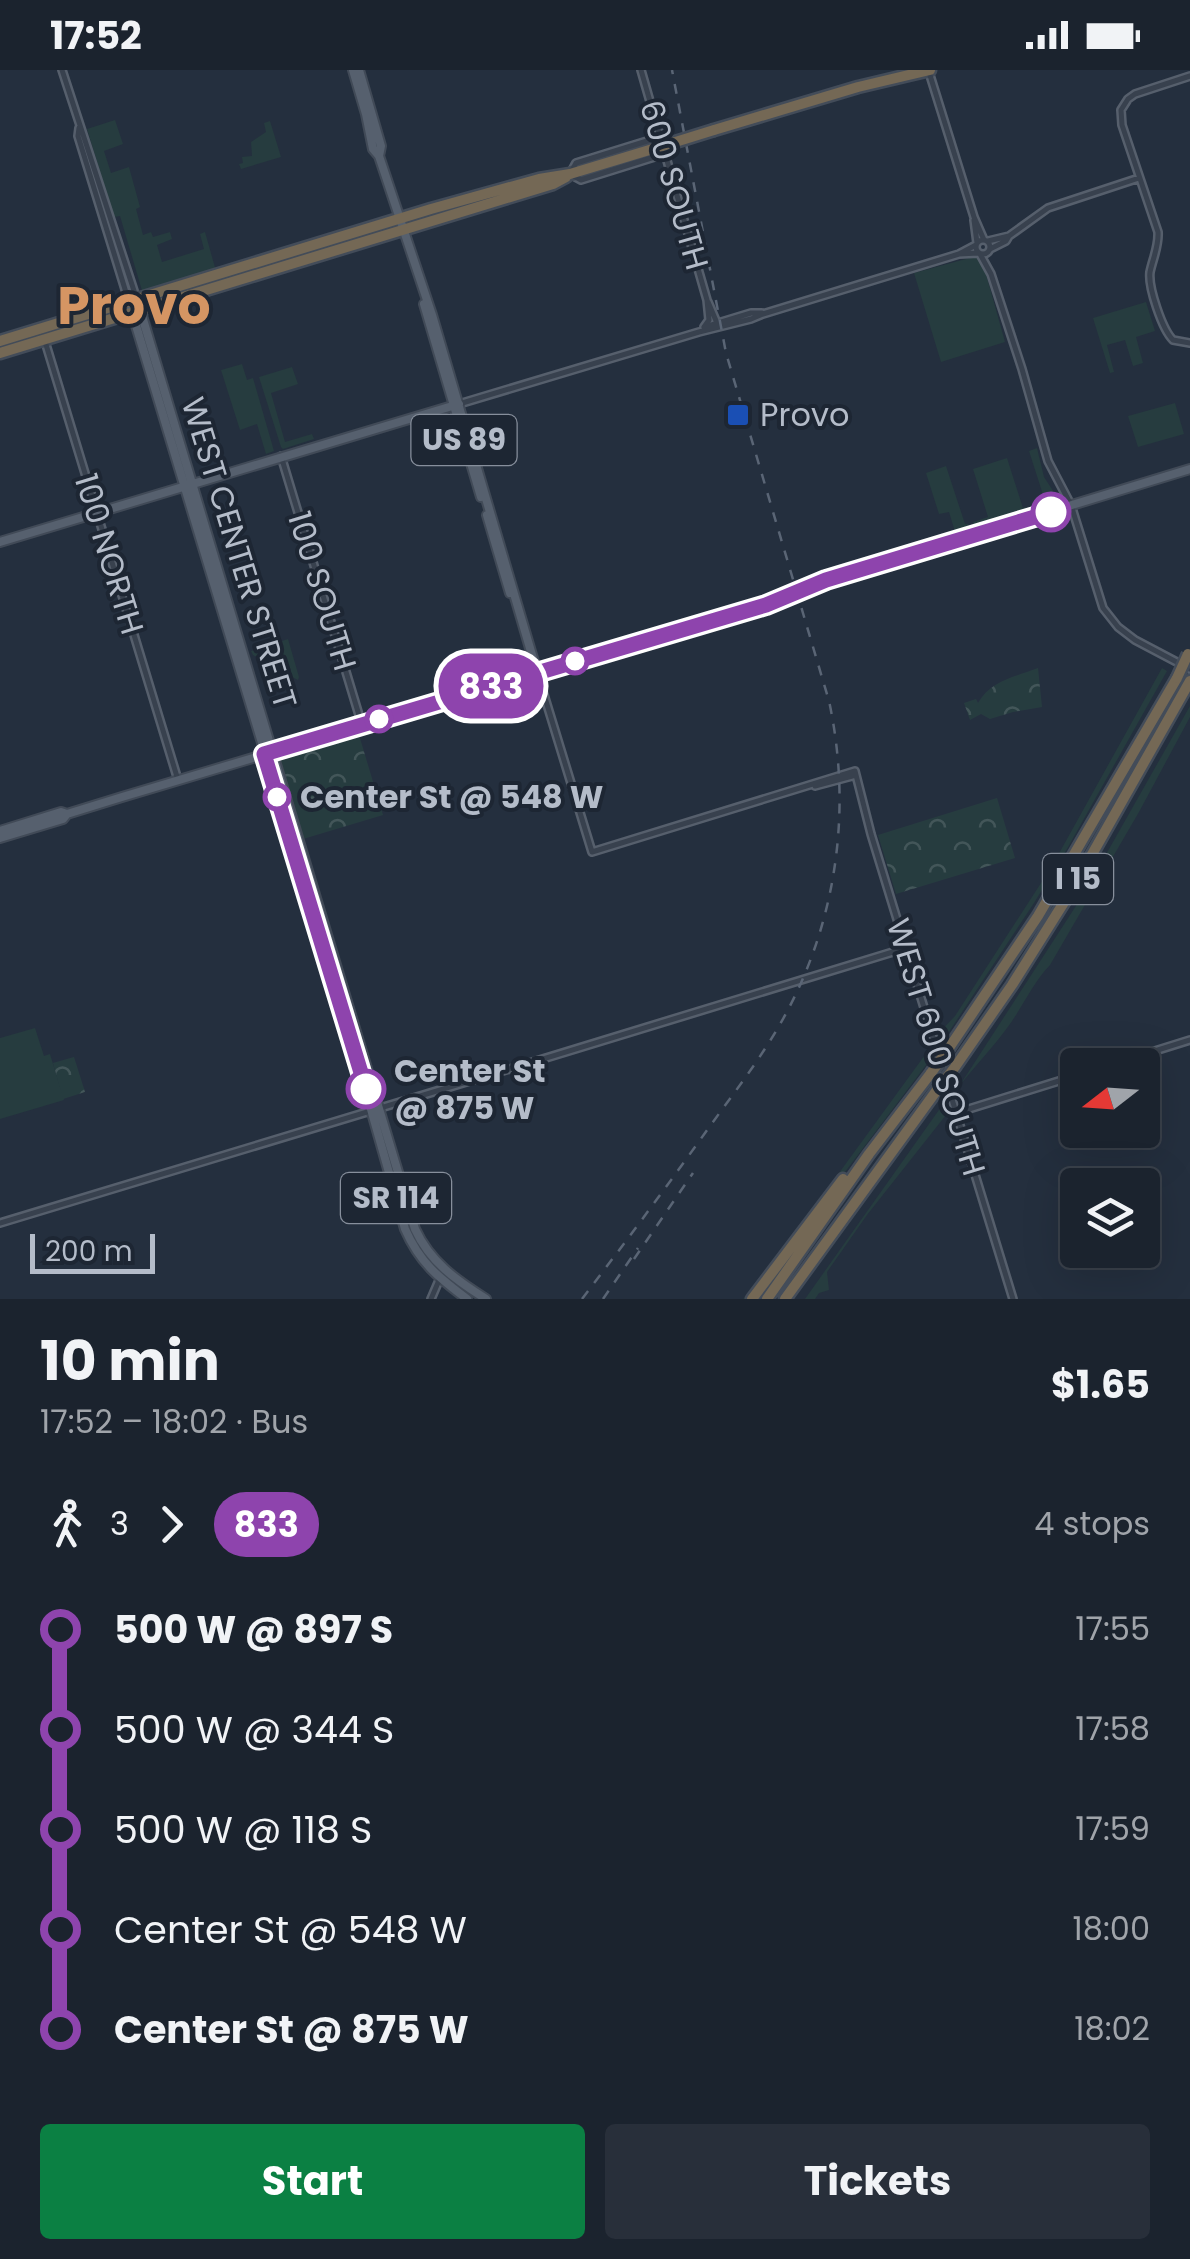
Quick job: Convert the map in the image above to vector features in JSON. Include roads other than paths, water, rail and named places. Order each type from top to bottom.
[{"type":"highway","points":[[0,353],[43,334],[400,218],[570,174],[929,70]]},
{"type":"highway","points":[[134,306],[404,231],[553,184],[570,174]]},
{"type":"highway","points":[[0,341],[43,334]]},
{"type":"highway","name":"I 15","points":[[766,1299],[932,1073],[1038,916],[1189,652]]},
{"type":"highway","name":"I 15","points":[[789,1296],[1012,985],[1073,888],[1189,682]]},
{"type":"highway","points":[[752,1299],[828,1198],[869,1154]]},
{"type":"main road","name":"US 89","points":[[356,70],[510,593],[537,672]]},
{"type":"main road","name":"WEST CENTER STREET","points":[[134,306],[416,1232],[442,1268],[486,1299]]},
{"type":"main road","points":[[0,542],[456,404]]},
{"type":"main road","points":[[0,834],[63,819],[67,814],[178,780],[780,600],[810,584],[1190,470]]},
{"type":"main road","name":"WEST CENTER STREET","points":[[376,1108],[406,1229],[421,1258],[467,1299]]},
{"type":"main road","points":[[416,1232],[417,1242],[440,1278],[478,1299]]},
{"type":"street","points":[[62,70],[79,124],[78,136],[134,306]]},
{"type":"street","name":"600 SOUTH","points":[[641,70],[707,300]]},
{"type":"street","points":[[929,70],[981,242],[979,254],[991,274]]},
{"type":"street","points":[[1190,76],[1128,98],[1122,107],[1121,122],[1158,232],[1150,279],[1162,322],[1173,340],[1190,343]]},
{"type":"street","points":[[958,254],[985,254],[1048,208],[1139,178]]},
{"type":"street","points":[[701,330],[734,324],[1009,236]]},
{"type":"street","points":[[981,242],[989,250],[991,274],[1048,461],[1070,506],[1108,617],[1135,640],[1190,669]]},
{"type":"street","points":[[707,300],[717,324]]},
{"type":"street","points":[[701,330],[709,320],[707,300]]},
{"type":"street","points":[[456,404],[751,313],[762,314]]},
{"type":"street","name":"100 NORTH","points":[[43,334],[178,780]]},
{"type":"street","name":"100 SOUTH","points":[[281,456],[362,724]]},
{"type":"street","name":"WEST 600 SOUTH","points":[[537,672],[592,852],[854,774],[1013,1299]]},
{"type":"street","points":[[0,1223],[906,948]]},
{"type":"street","points":[[1160,1049],[1190,1040]]},
{"type":"street","points":[[956,1113],[1060,1081]]},
{"type":"street","points":[[431,1299],[440,1278]]},
{"type":"railway","points":[[582,1299],[779,1026],[814,949],[826,909],[839,827],[836,743],[829,701],[726,353],[672,70]]},
{"type":"railway","points":[[634,1259],[693,1173]]},
{"type":"railway","points":[[603,1299],[638,1248]]},
{"type":"place","name":"Provo","points":[[738,415]]},
{"type":"place","name":"Center St @ 548 W","points":[[277,797]]},
{"type":"place","name":"Center St @ 875 W","points":[[366,1089]]},
{"type":"district","name":"Provo","points":[[134,306]]}]
